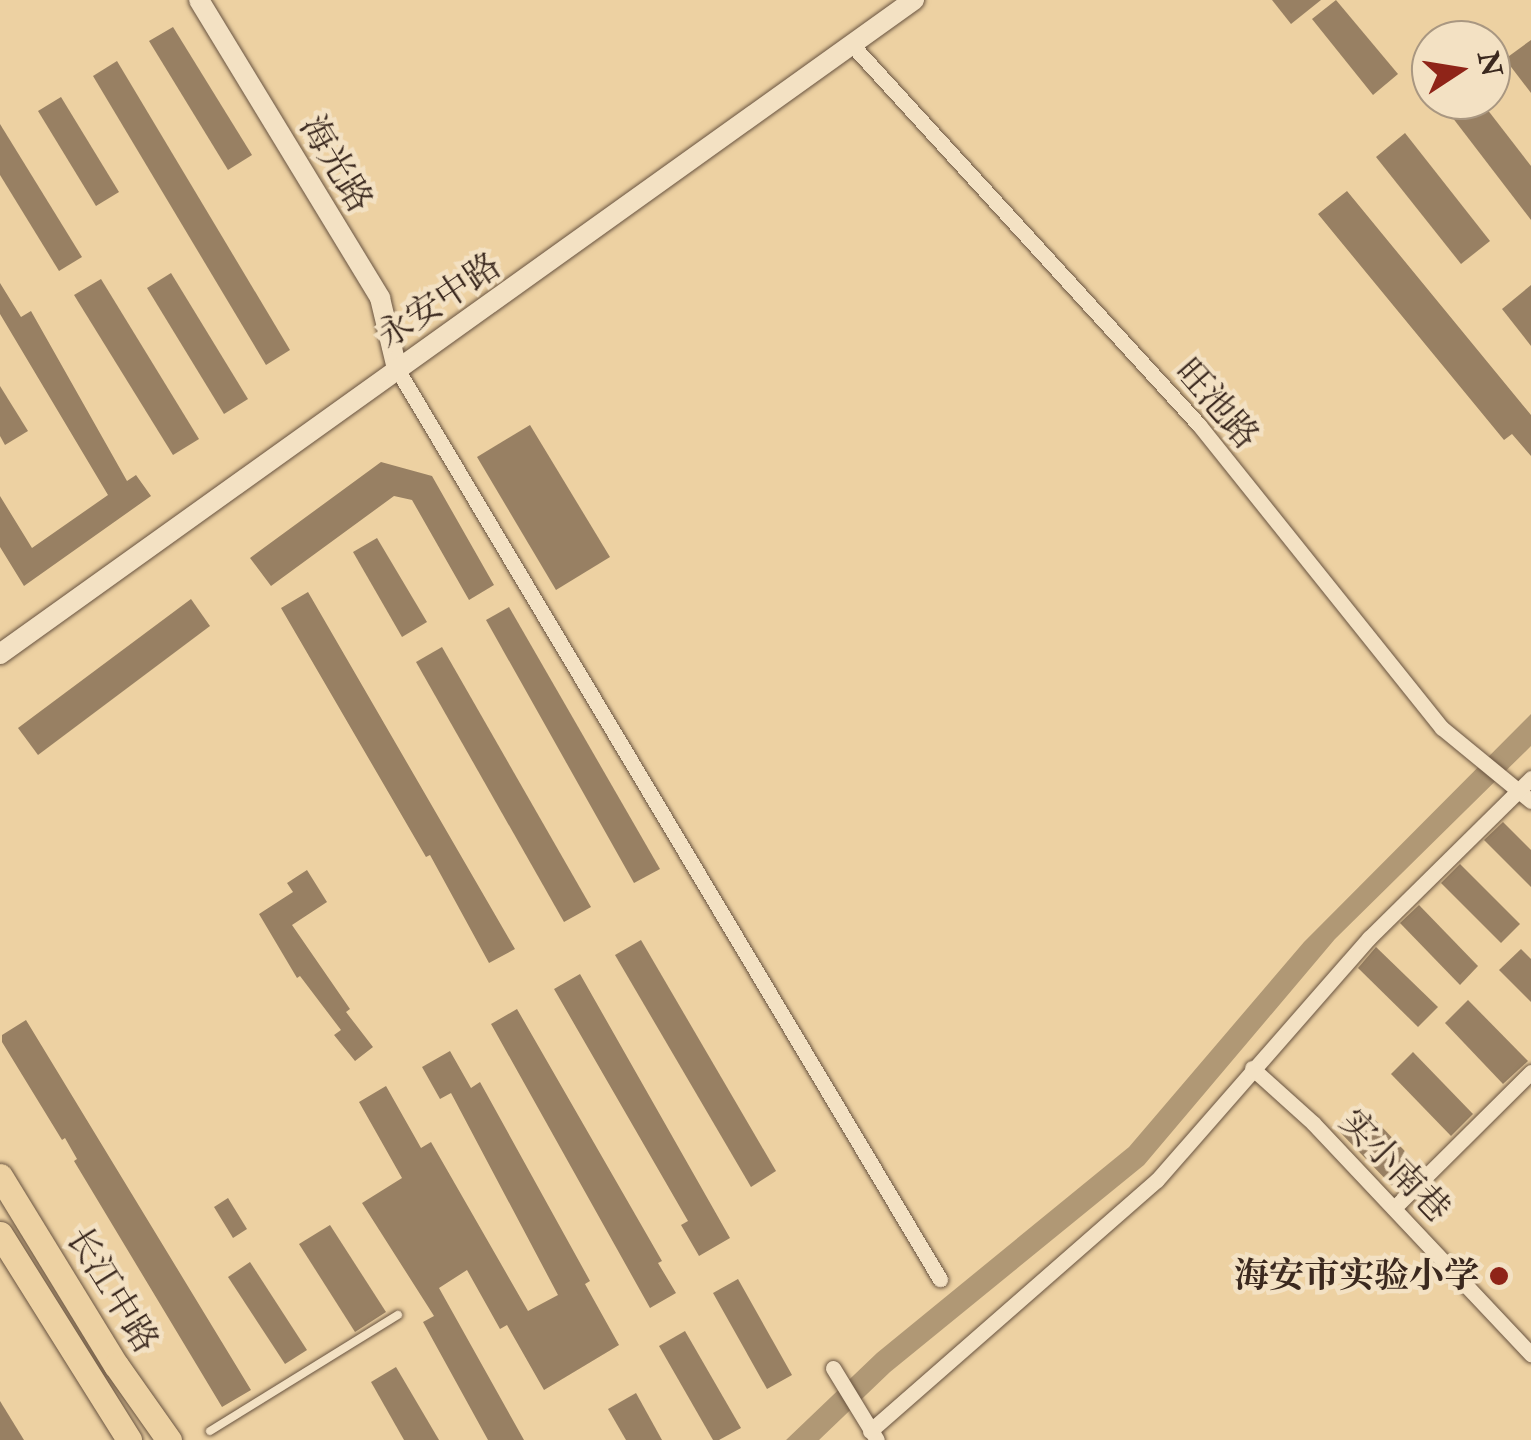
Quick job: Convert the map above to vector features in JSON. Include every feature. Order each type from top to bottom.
[{"type":"main road","name":"长江中路","points":[[0,1176],[116,1365],[169,1440]]},
{"type":"main road","name":"长江中路","points":[[0,1234],[129,1440]]},
{"type":"street","name":"海光路","points":[[200,0],[380,298],[397,369]]},
{"type":"street","name":"永安中路","points":[[0,654],[854,47],[914,0]]},
{"type":"street","name":"旺池路","points":[[854,47],[1199,425],[1442,728],[1524,796]]},
{"type":"street","points":[[397,369],[940,1278]]},
{"type":"street","points":[[835,1372],[871,1431],[1158,1180],[1252,1068],[1370,938],[1524,796],[1531,778]]},
{"type":"street","name":"实小南巷","points":[[1252,1068],[1312,1123],[1531,1354]]},
{"type":"street","points":[[1394,1208],[1531,1072]]},
{"type":"lane","points":[[210,1431],[398,1315]]},
{"type":"shaded area","points":[[1531,714],[1531,746],[1335,939],[1144,1165],[890,1372],[819,1440],[786,1440],[877,1353],[1129,1147],[1304,942]]},
{"type":"building","points":[[1272,0],[1321,0],[1291,24]]},
{"type":"building","points":[[1336,0],[1398,74],[1373,95],[1312,19]]},
{"type":"building","points":[[173,27],[252,155],[228,170],[149,41]]},
{"type":"building","points":[[1531,40],[1531,93],[1511,67],[1511,55]]},
{"type":"building","points":[[117,61],[290,350],[266,365],[93,76]]},
{"type":"building","points":[[61,97],[119,192],[96,206],[38,111]]},
{"type":"building","points":[[1454,120],[1495,120],[1531,166],[1531,220]]},
{"type":"building","points":[[0,124],[82,257],[59,271],[0,175]]},
{"type":"building","points":[[1405,133],[1490,241],[1461,264],[1376,157]]},
{"type":"building","points":[[1347,191],[1531,415],[1531,456],[1512,434],[1504,440],[1318,214]]},
{"type":"building","points":[[171,273],[248,399],[224,414],[147,288]]},
{"type":"building","points":[[101,279],[199,439],[173,455],[74,295]]},
{"type":"building","points":[[0,283],[21,317],[31,311],[127,481],[136,475],[151,496],[24,586],[0,547],[0,496],[32,548],[108,495],[0,314]]},
{"type":"building","points":[[1531,285],[1531,346],[1502,309]]},
{"type":"building","points":[[0,386],[28,431],[5,445],[0,436]]},
{"type":"building","points":[[530,425],[610,557],[556,590],[477,457]]},
{"type":"building","points":[[381,462],[432,476],[494,585],[469,600],[412,500],[394,496],[271,586],[250,558]]},
{"type":"building","points":[[377,538],[427,622],[402,637],[353,552]]},
{"type":"building","points":[[308,592],[515,949],[489,963],[430,855],[426,857],[281,608]]},
{"type":"building","points":[[191,599],[210,626],[38,755],[18,728]]},
{"type":"building","points":[[509,607],[660,869],[634,883],[486,620]]},
{"type":"building","points":[[442,647],[591,907],[564,922],[416,662]]},
{"type":"building","points":[[1503,822],[1531,850],[1531,887],[1484,840]]},
{"type":"building","points":[[1460,864],[1520,924],[1501,943],[1441,883]]},
{"type":"building","points":[[307,870],[327,902],[292,925],[350,1009],[346,1012],[373,1047],[355,1061],[334,1035],[341,1030],[300,976],[297,978],[259,914],[293,892],[287,883]]},
{"type":"building","points":[[1419,905],[1478,966],[1460,985],[1400,923]]},
{"type":"building","points":[[641,940],[776,1171],[751,1187],[615,955]]},
{"type":"building","points":[[1376,947],[1438,1007],[1418,1027],[1358,968]]},
{"type":"building","points":[[1521,949],[1531,959],[1531,1002],[1499,970]]},
{"type":"building","points":[[580,974],[730,1238],[699,1256],[681,1225],[688,1221],[554,989]]},
{"type":"building","points":[[1468,1000],[1528,1061],[1503,1084],[1445,1023]]},
{"type":"building","points":[[517,1009],[662,1261],[658,1263],[676,1293],[650,1308],[491,1024]]},
{"type":"building","points":[[26,1020],[251,1390],[222,1407],[74,1161],[77,1159],[65,1138],[62,1140],[2,1042],[2,1035]]},
{"type":"building","points":[[450,1051],[471,1088],[480,1082],[590,1281],[585,1284],[619,1345],[544,1390],[507,1325],[500,1329],[467,1270],[439,1288],[524,1440],[488,1440],[423,1322],[434,1316],[362,1203],[402,1178],[359,1102],[386,1086],[421,1148],[431,1142],[528,1311],[558,1295],[451,1093],[440,1099],[422,1067]]},
{"type":"building","points":[[1413,1052],[1473,1114],[1451,1136],[1391,1074]]},
{"type":"building","points":[[1360,1104],[1420,1167],[1396,1190],[1336,1128]]},
{"type":"building","points":[[228,1198],[247,1229],[233,1238],[214,1207]]},
{"type":"building","points":[[330,1225],[386,1312],[355,1332],[299,1244]]},
{"type":"building","points":[[250,1262],[307,1350],[285,1364],[228,1277]]},
{"type":"building","points":[[738,1279],[792,1375],[767,1389],[713,1293]]},
{"type":"building","points":[[685,1331],[741,1428],[719,1440],[713,1440],[659,1346]]},
{"type":"building","points":[[396,1367],[439,1440],[404,1440],[371,1382]]},
{"type":"building","points":[[636,1393],[662,1440],[626,1440],[608,1409]]},
{"type":"building","points":[[0,1401],[24,1440],[0,1440]]},
{"type":"place","name":"海安市实验小学","points":[[1499,1276]]}]
